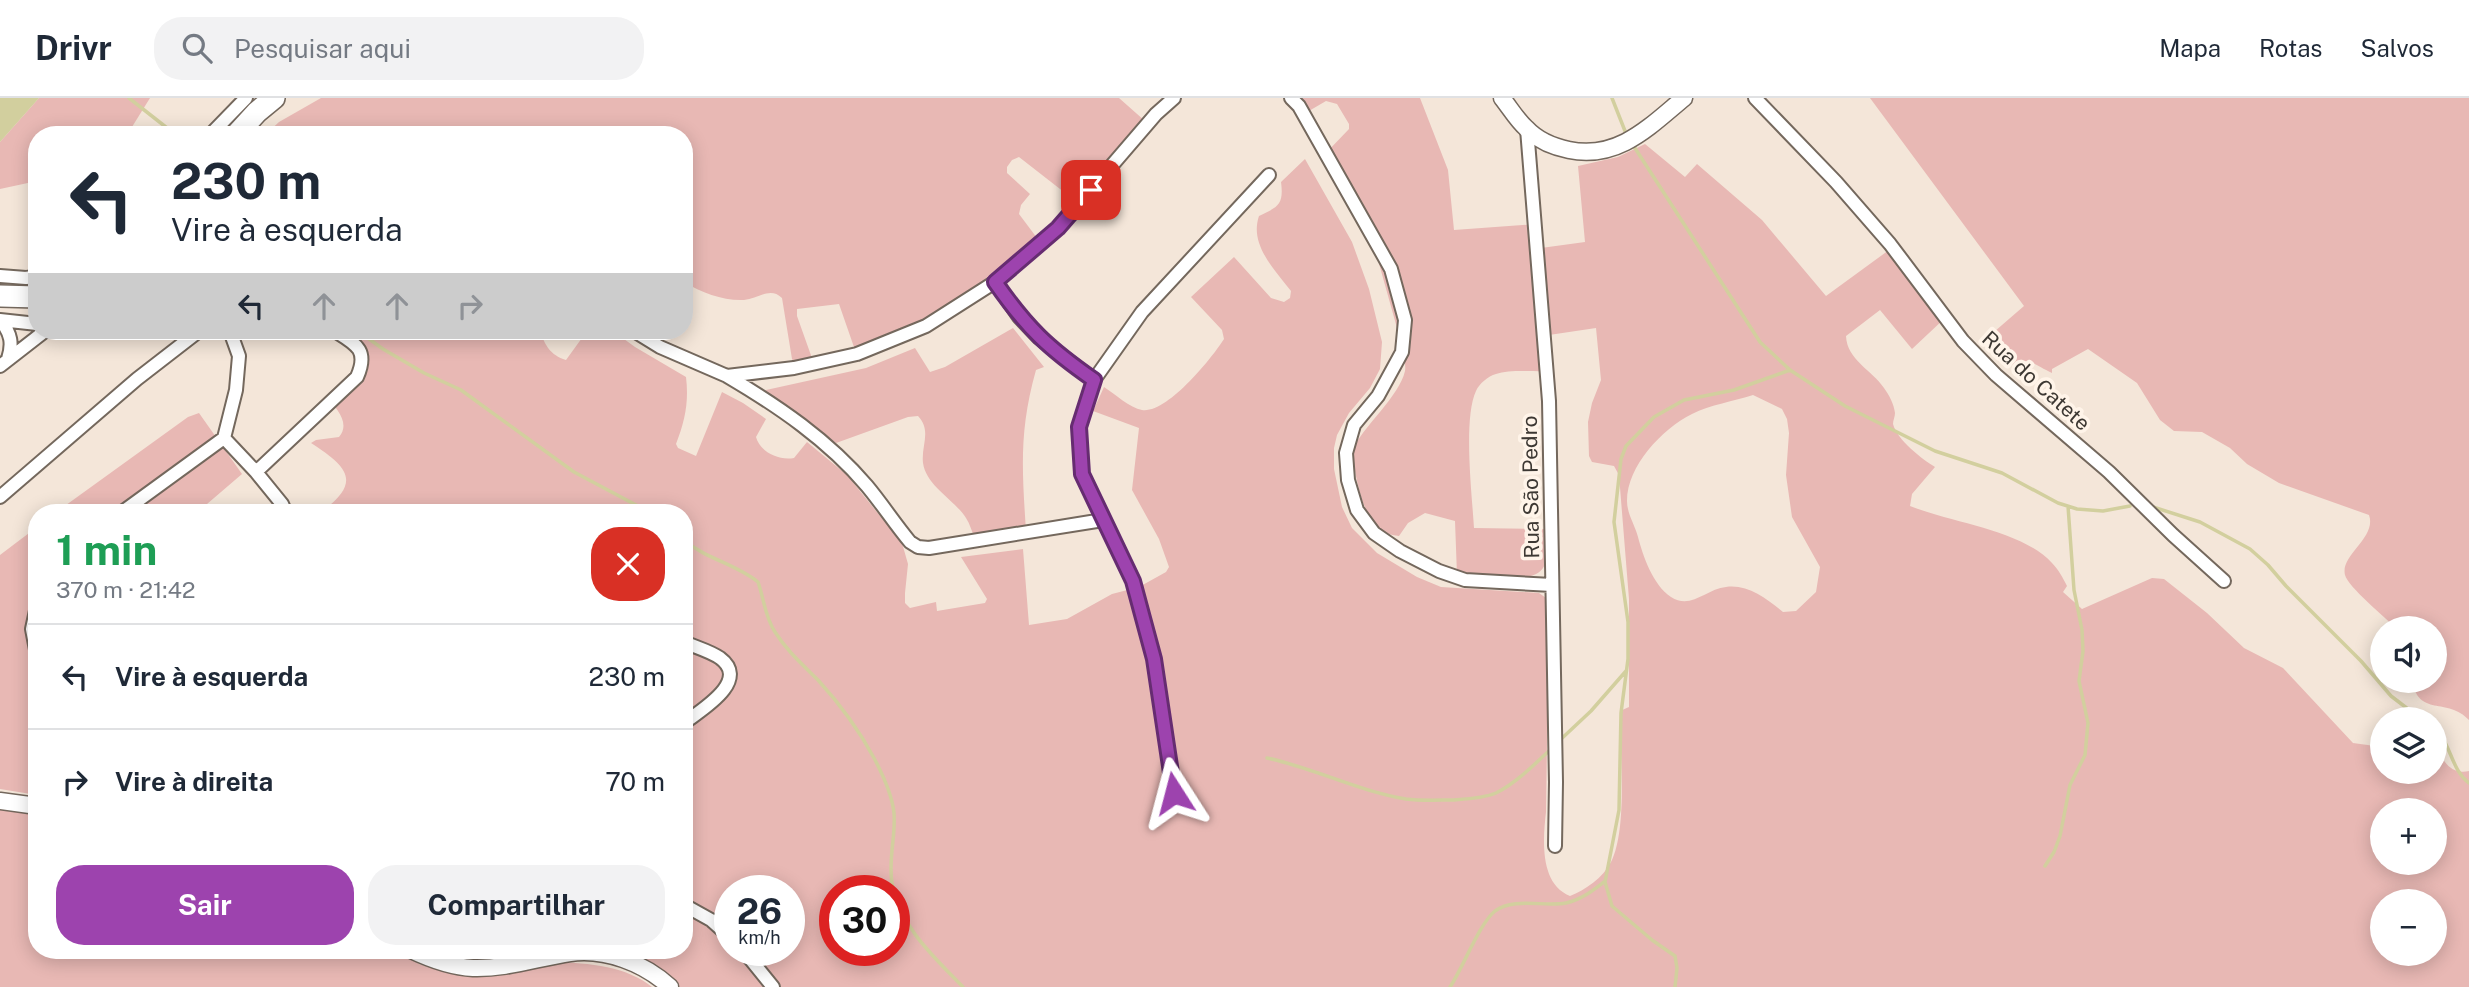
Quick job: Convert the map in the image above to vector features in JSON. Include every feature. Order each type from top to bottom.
[{"type":"highway","points":[[244,126],[274,98]]},
{"type":"highway","points":[[0,296],[28,297]]},
{"type":"street","points":[[219,126],[246,98]]},
{"type":"street","points":[[727,376],[794,368],[857,354],[926,326],[995,282],[1058,228],[1156,114],[1174,98]]},
{"type":"street","points":[[1291,98],[1299,106],[1391,269],[1405,320],[1402,352],[1378,396],[1354,425],[1346,453],[1348,480],[1357,510],[1374,533],[1400,551],[1465,580],[1552,585]]},
{"type":"street","points":[[1502,98],[1527,129],[1555,148],[1586,154],[1616,149],[1649,127],[1684,98]]},
{"type":"street","name":"Rua do Catete","points":[[1755,98],[1872,223],[1963,341],[2109,472],[2224,581]]},
{"type":"street","name":"Rua São Pedro","points":[[1527,129],[1549,401],[1555,846]]},
{"type":"street","points":[[1174,793],[1154,659],[1133,581],[1082,474],[1079,427],[1094,380],[1142,312],[1269,175]]},
{"type":"street","points":[[0,276],[28,278]]},
{"type":"street","points":[[995,282],[1019,317],[1039,338],[1094,380]]},
{"type":"street","points":[[1,321],[28,323]]},
{"type":"street","points":[[1,321],[9,331],[13,345],[4,363]]},
{"type":"street","points":[[4,363],[33,340]]},
{"type":"street","points":[[0,497],[136,379],[186,340]]},
{"type":"street","points":[[133,504],[224,438],[236,390],[239,356],[233,340]]},
{"type":"street","points":[[256,472],[357,377],[362,365],[362,352],[349,340]]},
{"type":"street","points":[[649,340],[727,376],[775,404],[827,445],[866,485],[910,542],[918,547],[929,548],[1103,520]]},
{"type":"street","points":[[224,438],[282,504]]},
{"type":"street","points":[[693,646],[720,658],[728,668],[729,682],[723,693],[693,716]]},
{"type":"street","points":[[0,801],[28,805]]},
{"type":"street","points":[[693,910],[714,922]]},
{"type":"street","points":[[430,959],[471,968],[506,967],[542,959]]},
{"type":"street","points":[[621,959],[642,966]]},
{"type":"street","points":[[637,959],[670,987]]},
{"type":"street","points":[[756,966],[773,987]]},
{"type":"shaded area","points":[[0,98],[39,98],[0,142]]},
{"type":"shaded area","points":[[39,98],[150,98],[133,126],[28,126],[28,183],[0,189],[0,142]]},
{"type":"shaded area","points":[[321,98],[1119,98],[1145,121],[1078,203],[1019,157],[1012,160],[1007,167],[1007,173],[1030,194],[1021,205],[1019,214],[1040,242],[999,276],[942,312],[855,350],[839,304],[797,309],[813,361],[796,364],[792,359],[782,298],[768,293],[744,300],[721,298],[693,286],[693,126],[275,126]]},
{"type":"shaded area","points":[[1287,98],[1420,98],[1448,170],[1454,230],[1538,224],[1541,248],[1585,242],[1578,166],[1618,157],[1645,144],[1685,177],[1697,164],[1762,220],[1826,296],[1889,250],[1945,318],[1912,349],[1880,310],[1846,336],[1847,344],[1855,358],[1879,382],[1894,406],[1893,424],[1899,436],[1935,467],[1912,494],[1910,506],[2005,535],[2039,552],[2054,565],[2062,577],[2067,586],[2063,592],[2082,609],[2152,578],[2164,579],[2207,613],[2244,648],[2283,668],[2353,743],[2370,745],[2370,784],[2447,784],[2447,764],[2456,771],[2469,771],[2469,987],[680,987],[660,969],[638,959],[693,959],[693,504],[331,504],[342,492],[346,475],[334,460],[311,443],[339,437],[343,421],[327,397],[364,376],[368,370],[362,357],[338,340],[544,340],[549,349],[566,360],[580,340],[625,340],[686,377],[687,403],[676,444],[678,448],[696,456],[722,392],[766,419],[756,437],[766,451],[782,458],[794,458],[807,442],[847,475],[902,543],[908,564],[905,603],[910,608],[936,602],[937,611],[985,603],[987,599],[961,557],[1023,549],[1029,625],[1067,619],[1112,594],[1139,587],[1166,572],[1169,567],[1159,539],[1132,490],[1139,428],[1093,411],[1104,387],[1128,404],[1142,410],[1164,403],[1188,383],[1224,339],[1222,330],[1191,297],[1234,257],[1271,298],[1284,302],[1290,298],[1291,291],[1265,256],[1257,227],[1259,216],[1278,204],[1282,196],[1281,182],[1305,159],[1352,242],[1369,289],[1382,342],[1380,369],[1337,435],[1334,469],[1342,507],[1352,528],[1377,553],[1417,577],[1441,587],[1539,593],[1546,598],[1549,604],[1545,859],[1553,881],[1560,890],[1570,896],[1587,887],[1603,873],[1611,862],[1620,830],[1620,711],[1629,707],[1629,599],[1619,475],[1614,466],[1592,462],[1589,456],[1588,422],[1601,380],[1596,328],[1549,335],[1551,371],[1502,372],[1493,375],[1479,386],[1472,404],[1469,458],[1474,528],[1547,529],[1547,559],[1537,574],[1516,579],[1457,575],[1455,521],[1425,513],[1408,523],[1399,536],[1386,533],[1376,526],[1363,503],[1351,452],[1396,391],[1405,369],[1404,353],[1373,242],[1325,154],[1349,129],[1349,124],[1337,104],[1326,101],[1302,115]],"holes":[[[1753,395],[1782,409],[1789,433],[1786,475],[1792,517],[1820,567],[1816,592],[1796,611],[1783,612],[1757,594],[1742,588],[1726,587],[1685,601],[1671,597],[1659,585],[1650,570],[1628,510],[1629,488],[1640,462],[1658,439],[1692,414]]]},
{"type":"shaded area","points":[[1870,98],[2469,98],[2469,720],[2452,709],[2427,703],[2417,693],[2447,693],[2447,616],[2383,616],[2345,575],[2348,560],[2368,531],[2369,515],[2279,483],[2247,464],[2230,448],[2202,432],[2174,431],[2160,420],[2137,383],[2088,349],[2052,369],[2052,373],[2025,361],[2008,368],[1987,338],[2024,306]]},
{"type":"shaded area","points":[[1013,328],[1044,367],[1036,370],[1024,431],[1026,531],[975,539],[961,512],[935,486],[925,471],[925,433],[918,416],[908,417],[836,443],[765,394],[766,390],[866,368],[915,348],[930,372],[945,367]]},
{"type":"shaded area","points":[[199,413],[242,474],[207,504],[67,504],[188,417]]},
{"type":"shaded area","points":[[28,534],[28,794],[0,789],[0,555]]},
{"type":"shaded area","points":[[0,809],[28,813],[28,959],[410,959],[439,970],[520,963],[579,963],[607,967],[632,975],[652,987],[0,987]]},
{"type":"waterway","points":[[129,98],[165,126]]},
{"type":"waterway","points":[[1612,98],[1625,131]]},
{"type":"waterway","points":[[1633,145],[1760,342],[1790,370],[1845,406],[1935,451],[2002,473],[2058,503],[2077,509],[2103,511],[2130,506]]},
{"type":"waterway","points":[[370,340],[424,373],[461,390],[574,472],[634,504]]},
{"type":"waterway","points":[[1675,987],[1675,956],[1612,906],[1605,882],[1619,810],[1621,713],[1628,659],[1628,622],[1614,522],[1621,459],[1626,446],[1654,417],[1684,400],[1734,390],[1790,370]]},
{"type":"waterway","points":[[2045,866],[2060,836],[2070,785],[2085,755],[2088,723],[2079,681],[2083,651],[2082,630],[2074,590],[2068,506]]},
{"type":"waterway","points":[[2150,506],[2200,522],[2250,549],[2361,661],[2391,696],[2405,707]]},
{"type":"waterway","points":[[693,547],[758,582],[775,632],[790,652],[834,698],[862,737],[884,778],[893,806],[891,874],[896,899],[919,940],[963,987]]},
{"type":"waterway","points":[[1559,741],[1591,711],[1626,671]]},
{"type":"waterway","points":[[2447,746],[2458,771],[2469,783]]},
{"type":"waterway","points":[[1267,758],[1388,795],[1412,800],[1454,800],[1496,793],[1518,779],[1551,749]]},
{"type":"waterway","points":[[1450,987],[1483,926],[1495,911],[1511,904],[1571,902],[1604,882]]},
{"type":"route","points":[[1091,190],[1058,228],[995,282],[1019,317],[1039,338],[1094,380],[1079,427],[1082,474],[1133,581],[1154,659],[1174,793]]}]
